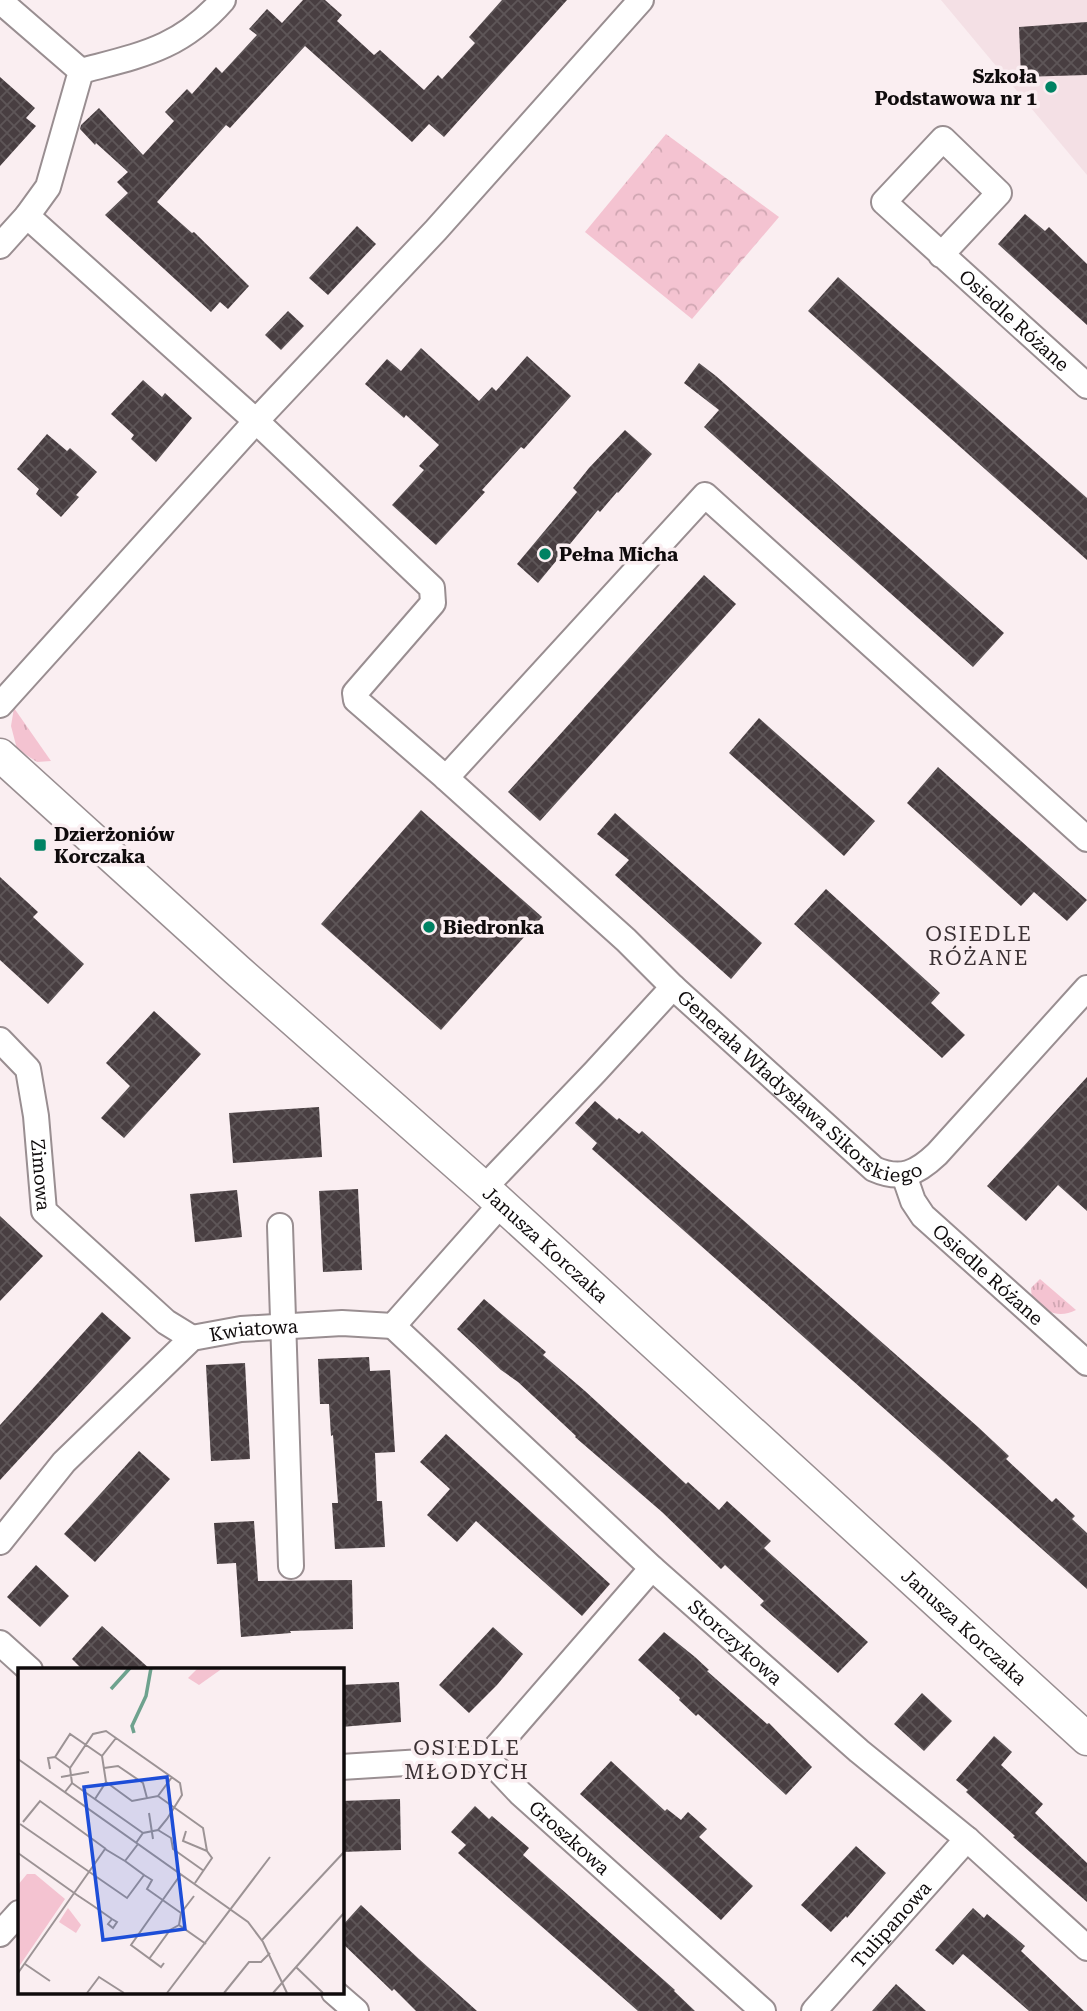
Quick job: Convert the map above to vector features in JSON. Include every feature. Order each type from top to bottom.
[{"type":"street","points":[[81,71],[147,54],[176,41],[205,21],[223,0]]},
{"type":"street","points":[[0,705],[256,421],[436,230],[641,0]]},
{"type":"street","points":[[0,1],[81,71]]},
{"type":"street","points":[[0,246],[48,187],[81,71]]},
{"type":"street","name":"Osiedle Różane","points":[[941,255],[999,193],[943,139],[884,202],[941,255],[1087,386]]},
{"type":"street","points":[[27,216],[256,421],[432,588],[433,603],[355,693],[356,700],[626,940],[673,987]]},
{"type":"street","points":[[446,778],[705,495],[1087,839]]},
{"type":"street","name":"Janusza Korczaka","points":[[0,754],[237,970],[492,1196],[1087,1739]]},
{"type":"street","name":"Generała Władysława Sikorskiego","points":[[492,1196],[595,1072],[673,987],[874,1169],[887,1175],[904,1175],[922,1169],[1087,988]]},
{"type":"street","name":"Zimowa","points":[[0,1041],[28,1069],[36,1116],[44,1211],[166,1322],[192,1338]]},
{"type":"street","name":"Osiedle Różane","points":[[904,1175],[913,1201],[923,1216],[1087,1363]]},
{"type":"street","points":[[393,1326],[492,1196]]},
{"type":"street","points":[[281,1226],[292,1566]]},
{"type":"street","name":"Kwiatowa","points":[[0,1542],[64,1462],[192,1338],[242,1329],[342,1323],[393,1326]]},
{"type":"street","name":"Storczykowa","points":[[393,1326],[652,1568],[859,1751],[967,1839],[1087,1948]]},
{"type":"street","points":[[343,1767],[487,1758],[652,1568]]},
{"type":"street","points":[[0,1643],[28,1668]]},
{"type":"street","name":"Groszkowa","points":[[487,1758],[520,1793],[763,2011]]},
{"type":"street","name":"Tulipanowa","points":[[814,2011],[967,1839]]},
{"type":"street","points":[[0,1934],[18,1914]]},
{"type":"street","points":[[336,1994],[356,2011]]},
{"type":"shaded area","name":"Szkoła Podstawowa nr 1","points":[[941,0],[1087,0],[1087,175]]},
{"type":"green space","points":[[666,134],[779,217],[692,319],[585,232]]},
{"type":"green space","points":[[14,708],[51,761],[37,762],[17,749],[11,726]]},
{"type":"green space","points":[[1040,1279],[1076,1310],[1064,1314],[1053,1313],[1032,1300],[1031,1288]]},
{"type":"building","points":[[303,0],[325,0],[342,15],[337,21],[374,55],[380,50],[424,90],[438,75],[442,79],[475,43],[469,37],[502,0],[567,0],[444,137],[429,124],[412,142],[305,46],[230,128],[226,125],[157,202],[194,232],[249,286],[228,309],[220,302],[211,312],[105,215],[128,193],[117,182],[128,172],[96,143],[95,145],[80,129],[81,125],[99,108],[143,155],[174,121],[165,112],[187,89],[192,94],[216,67],[222,73],[257,35],[249,29],[267,9],[282,23]]},
{"type":"building","points":[[1087,22],[1087,75],[1021,77],[1019,27]]},
{"type":"building","points":[[0,77],[35,108],[26,118],[36,126],[0,166]]},
{"type":"building","points":[[1025,214],[1045,231],[1049,227],[1087,264],[1087,325],[998,244]]},
{"type":"building","points":[[357,226],[376,244],[328,295],[309,278]]},
{"type":"building","points":[[838,277],[1087,498],[1087,560],[808,311]]},
{"type":"building","points":[[288,311],[304,326],[281,350],[265,335]]},
{"type":"building","points":[[421,348],[479,401],[492,387],[496,391],[527,356],[571,396],[524,449],[521,447],[482,490],[485,492],[436,545],[392,505],[424,470],[419,466],[439,445],[406,415],[404,418],[365,384],[387,359],[401,371]]},
{"type":"building","points":[[699,363],[1004,633],[973,667],[704,427],[719,410],[684,383]]},
{"type":"building","points":[[143,380],[162,397],[165,393],[192,418],[156,462],[131,439],[134,435],[111,414]]},
{"type":"building","points":[[625,430],[652,454],[600,512],[598,510],[538,583],[517,564],[577,492],[573,488],[589,468]]},
{"type":"building","points":[[47,434],[67,451],[70,448],[97,472],[61,517],[36,494],[39,489],[17,469]]},
{"type":"building","points":[[704,575],[736,604],[540,821],[508,792]]},
{"type":"building","points":[[759,718],[875,821],[844,856],[729,753]]},
{"type":"building","points":[[938,767],[1087,900],[1067,921],[1034,892],[1021,906],[907,803]]},
{"type":"building","points":[[421,810],[542,917],[441,1030],[321,924]]},
{"type":"building","points":[[615,813],[762,943],[731,979],[615,875],[629,860],[597,834]]},
{"type":"building","points":[[0,877],[38,912],[33,917],[84,964],[48,1004],[0,960]]},
{"type":"building","points":[[826,889],[940,993],[931,1003],[965,1035],[942,1058],[794,924]]},
{"type":"building","points":[[154,1011],[201,1054],[124,1138],[101,1118],[130,1086],[106,1063]]},
{"type":"building","points":[[1087,1077],[1087,1211],[1058,1185],[1026,1221],[987,1186]]},
{"type":"building","points":[[595,1101],[617,1120],[619,1118],[639,1134],[642,1131],[978,1427],[1009,1456],[1006,1459],[1052,1502],[1056,1498],[1075,1516],[1072,1519],[1087,1533],[1087,1589],[592,1149],[597,1143],[575,1123]]},
{"type":"building","points":[[319,1107],[322,1157],[233,1163],[229,1113]]},
{"type":"building","points":[[358,1189],[362,1270],[323,1272],[319,1191]]},
{"type":"building","points":[[237,1190],[242,1237],[195,1242],[190,1194]]},
{"type":"building","points":[[0,1216],[43,1256],[0,1301]]},
{"type":"building","points":[[484,1299],[546,1352],[543,1355],[686,1484],[688,1482],[719,1510],[727,1501],[771,1541],[764,1548],[868,1642],[838,1673],[760,1605],[764,1601],[725,1565],[721,1569],[662,1512],[457,1329]]},
{"type":"building","points":[[102,1312],[131,1338],[0,1480],[0,1425]]},
{"type":"building","points":[[369,1357],[370,1371],[390,1370],[395,1452],[375,1453],[377,1501],[382,1501],[385,1547],[335,1549],[332,1503],[338,1503],[333,1435],[331,1436],[329,1404],[320,1404],[318,1359]]},
{"type":"building","points":[[245,1363],[250,1459],[211,1461],[206,1365]]},
{"type":"building","points":[[446,1434],[610,1584],[582,1616],[476,1521],[457,1542],[427,1515],[450,1489],[420,1462]]},
{"type":"building","points":[[139,1451],[170,1479],[95,1562],[64,1534]]},
{"type":"building","points":[[254,1521],[258,1581],[352,1580],[353,1629],[290,1631],[291,1633],[241,1637],[236,1563],[217,1564],[214,1523]]},
{"type":"building","points":[[36,1565],[69,1596],[40,1627],[7,1597]]},
{"type":"building","points":[[102,1626],[149,1668],[81,1668],[72,1659]]},
{"type":"building","points":[[493,1627],[523,1654],[469,1713],[439,1685]]},
{"type":"building","points":[[664,1632],[769,1723],[812,1767],[786,1795],[698,1714],[696,1716],[638,1660]]},
{"type":"building","points":[[399,1682],[401,1722],[343,1727],[343,1685]]},
{"type":"building","points":[[922,1693],[952,1721],[924,1751],[894,1724]]},
{"type":"building","points":[[994,1736],[1012,1752],[1001,1765],[1043,1804],[1035,1813],[1087,1863],[1087,1902],[1013,1837],[1015,1836],[956,1780]]},
{"type":"building","points":[[611,1761],[665,1811],[667,1809],[681,1820],[688,1812],[707,1829],[699,1837],[753,1886],[721,1920],[580,1794]]},
{"type":"building","points":[[400,1799],[401,1850],[343,1852],[343,1801]]},
{"type":"building","points":[[475,1806],[489,1819],[492,1816],[529,1848],[523,1855],[675,1990],[695,2011],[638,2011],[458,1853],[466,1845],[451,1832]]},
{"type":"building","points":[[856,1846],[886,1873],[847,1918],[846,1916],[831,1932],[801,1905]]},
{"type":"building","points":[[361,1905],[477,2011],[416,2011],[343,1944],[343,1925]]},
{"type":"building","points":[[973,1908],[984,1918],[987,1914],[1025,1946],[1021,1951],[1084,2011],[1029,2011],[963,1954],[953,1965],[935,1950]]},
{"type":"building","points":[[896,1984],[926,2011],[872,2011]]},
{"type":"place","name":"Szkoła Podstawowa nr 1","points":[[1051,87]]},
{"type":"place","name":"Pełna Micha","points":[[545,554]]},
{"type":"place","name":"Dzierżoniów Korczaka","points":[[40,845]]},
{"type":"place","name":"Biedronka","points":[[429,927]]},
{"type":"district","name":"OSIEDLE RÓŻANE","points":[[979,946]]},
{"type":"district","name":"OSIEDLE MŁODYCH","points":[[467,1760]]}]
